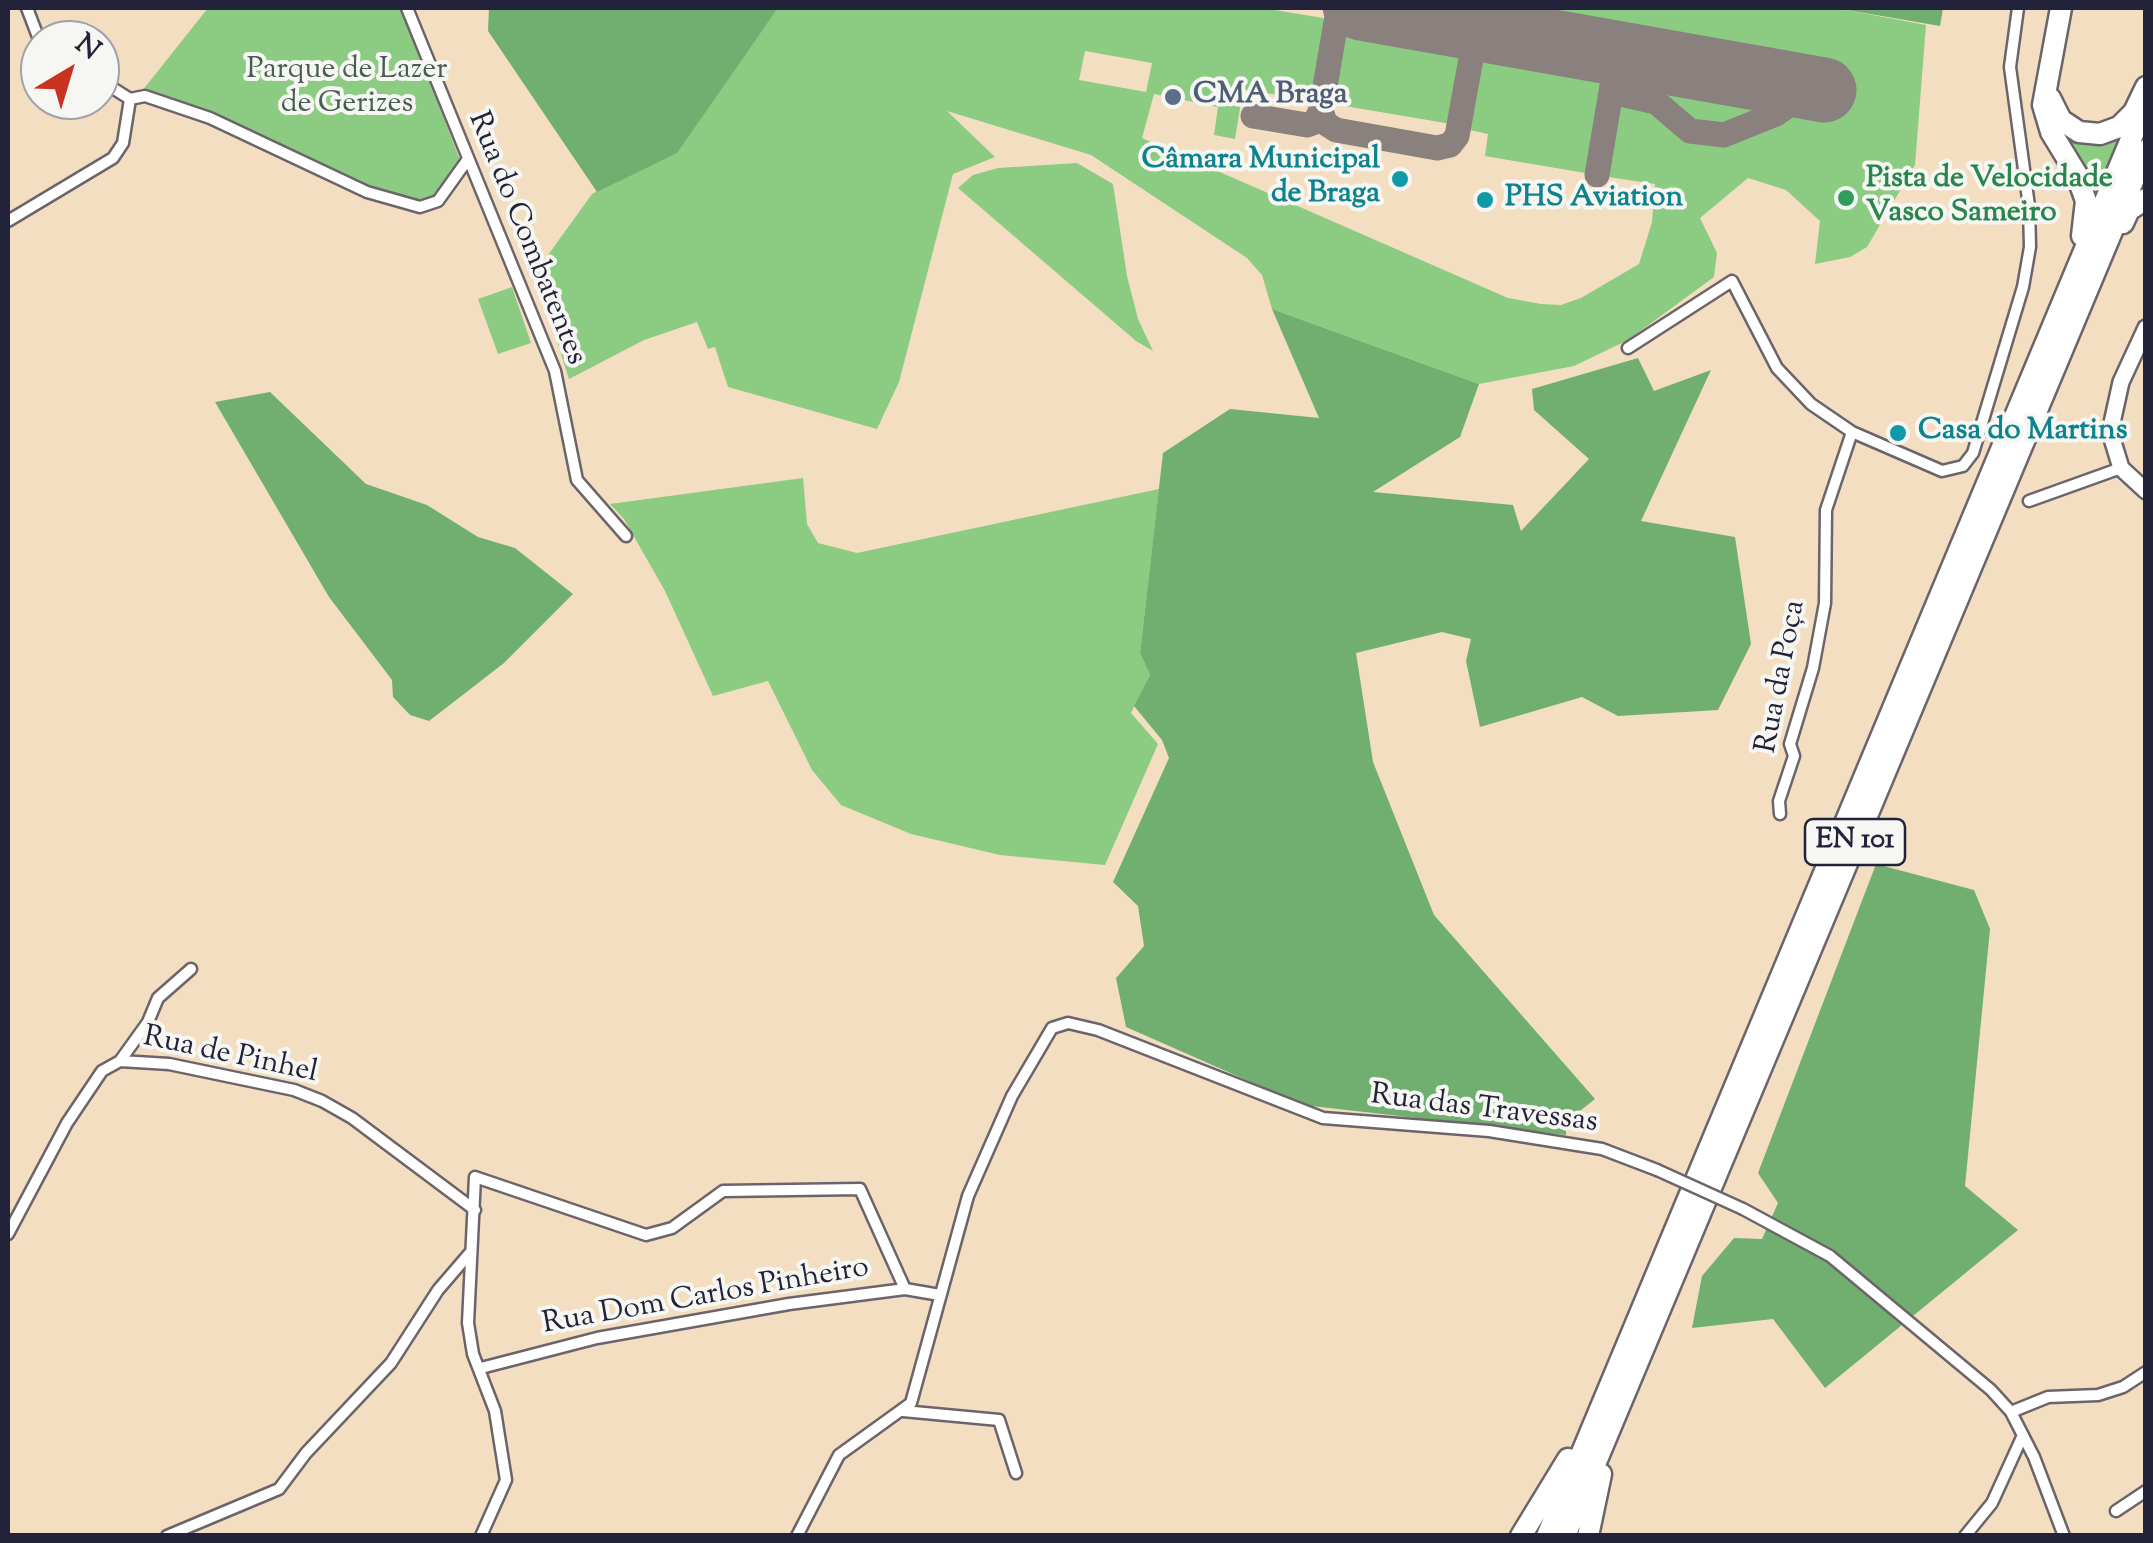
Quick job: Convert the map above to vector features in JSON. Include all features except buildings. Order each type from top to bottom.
[{"type":"highway","points":[[2060,8],[2043,106],[2050,132],[2076,173],[2086,201],[2085,229],[2067,290]]},
{"type":"highway","points":[[2048,82],[2050,103],[2061,120],[2079,132],[2100,134],[2119,128],[2134,112],[2146,86]]},
{"type":"highway","name":"EN 101","points":[[1546,1536],[2146,103]]},
{"type":"highway","name":"EN 101","points":[[1564,1536],[2146,150]]},
{"type":"highway","points":[[2092,277],[2130,210],[2146,199]]},
{"type":"highway","points":[[1588,1536],[1600,1478],[1666,1311],[1671,1283]]},
{"type":"highway","points":[[1521,1536],[1569,1458],[1630,1319],[1646,1301]]},
{"type":"street","name":"Rua do Combatentes","points":[[407,8],[555,371],[563,426],[577,480],[626,536]]},
{"type":"street","points":[[1628,348],[1732,280],[1777,368],[1811,404],[1852,432],[1942,471],[1963,466],[1972,453],[2023,287],[2030,247],[2029,206],[2010,67],[2018,8]]},
{"type":"street","points":[[120,93],[130,99],[145,96],[210,118],[368,192],[420,207],[438,202],[468,159]]},
{"type":"street","points":[[8,222],[113,158],[123,143],[130,99]]},
{"type":"street","points":[[2146,328],[2112,409],[2110,432],[2121,468],[2146,491]]},
{"type":"street","name":"Rua da Poça","points":[[1780,814],[1779,801],[1794,756],[1790,744],[1812,668],[1825,602],[1826,510],[1852,432]]},
{"type":"street","points":[[2029,501],[2121,468]]},
{"type":"street","points":[[8,1234],[67,1123],[102,1072],[120,1061],[148,1022],[158,998],[192,969]]},
{"type":"street","name":"Rua das Travessas","points":[[940,1294],[968,1196],[1012,1096],[1052,1028],[1068,1023],[1098,1030],[1323,1118],[1489,1131],[1602,1149],[1743,1209],[1830,1256],[2012,1412],[2064,1536]]},
{"type":"street","name":"Rua de Pinhel","points":[[120,1061],[169,1064],[294,1090],[322,1100],[475,1210]]},
{"type":"street","points":[[481,1536],[506,1480],[495,1412],[468,1323],[475,1177],[646,1234],[672,1228],[722,1191],[860,1188],[904,1288]]},
{"type":"street","points":[[167,1536],[279,1489],[306,1453],[391,1363],[438,1290],[469,1254]]},
{"type":"street","name":"Rua Dom Carlos Pinheiro","points":[[481,1368],[597,1338],[904,1288],[940,1294]]},
{"type":"street","points":[[797,1536],[839,1455],[903,1412],[917,1386],[940,1294]]},
{"type":"street","points":[[2012,1412],[2048,1397],[2098,1395],[2123,1387],[2146,1372]]},
{"type":"street","points":[[903,1412],[999,1420],[1016,1474]]},
{"type":"street","points":[[1965,1536],[1992,1503],[2022,1435]]},
{"type":"street","points":[[2116,1512],[2146,1491]]},
{"type":"green space","name":"Parque de Lazer de Gerizes","points":[[208,8],[401,8],[460,160],[443,194],[422,202],[376,190],[209,112],[142,91]]},
{"type":"green space","points":[[489,8],[778,8],[677,153],[597,192],[488,31]]},
{"type":"green space","points":[[778,8],[1263,8],[1323,18],[1328,27],[1315,100],[1243,90],[1235,139],[1214,135],[1218,107],[1154,94],[1142,138],[1508,298],[1561,305],[1581,298],[1639,264],[1652,222],[1655,184],[1602,176],[1617,103],[1652,107],[1688,137],[1725,141],[1796,112],[1823,107],[1828,73],[1451,8],[1835,8],[1926,25],[1915,165],[1867,247],[1850,257],[1815,264],[1820,221],[1786,190],[1748,178],[1700,218],[1717,253],[1714,277],[1628,340],[1574,366],[1479,384],[1272,309],[1262,275],[1247,258],[1091,155],[947,111],[995,157],[953,174],[899,382],[877,429],[728,387],[715,347],[708,349],[697,322],[644,340],[569,379],[535,273],[592,194],[681,145]],"holes":[[[1085,51],[1152,63],[1146,92],[1079,80]]]},
{"type":"green space","points":[[1835,8],[1943,8],[1940,26]]},
{"type":"green space","points":[[1348,22],[1464,45],[1451,124],[1333,104],[1342,29]]},
{"type":"green space","points":[[1485,47],[1602,72],[1606,80],[1591,174],[1485,156],[1488,134],[1470,130],[1466,124],[1478,56]]},
{"type":"green space","points":[[1627,72],[1757,96],[1766,102],[1766,109],[1728,128],[1693,125],[1659,97],[1621,87],[1621,76]]},
{"type":"green space","points":[[2058,124],[2125,128],[2090,212]]},
{"type":"green space","points":[[1077,163],[1113,184],[1127,276],[1138,319],[1153,351],[1136,341],[958,188],[973,175],[998,168]]},
{"type":"green space","points":[[512,287],[531,343],[498,354],[478,299]]},
{"type":"green space","points":[[1272,309],[1479,384],[1460,437],[1373,492],[1513,505],[1521,531],[1589,459],[1534,410],[1532,389],[1638,358],[1654,391],[1711,370],[1641,521],[1735,537],[1751,644],[1718,710],[1618,716],[1582,697],[1480,727],[1466,661],[1471,639],[1442,632],[1356,653],[1373,762],[1434,915],[1595,1099],[1566,1122],[1566,1135],[1303,1105],[1126,1027],[1116,978],[1144,946],[1138,906],[1113,882],[1169,758],[1162,740],[1134,706],[1150,675],[1140,653],[1163,453],[1230,409],[1319,418]]},
{"type":"green space","points":[[270,392],[366,484],[427,505],[478,537],[515,548],[573,594],[504,663],[429,721],[410,715],[393,697],[392,680],[329,597],[215,402]]},
{"type":"green space","points":[[803,478],[807,524],[818,543],[857,553],[1159,489],[1140,653],[1150,675],[1131,713],[1158,744],[1105,865],[1000,855],[911,834],[841,805],[812,770],[768,681],[713,696],[665,591],[624,519],[610,504]]},
{"type":"green space","points":[[1876,864],[1974,890],[1990,929],[1965,1186],[2018,1230],[1825,1388],[1773,1319],[1692,1328],[1702,1276],[1734,1238],[1762,1239],[1778,1203],[1758,1173]]},
{"type":"taxiway","points":[[1253,116],[1307,125],[1315,122],[1321,110],[1337,16],[1335,8]]},
{"type":"taxiway","points":[[1321,110],[1325,123],[1336,130],[1437,148],[1450,145],[1457,136],[1474,42],[1473,34],[1463,26]]},
{"type":"taxiway","points":[[1597,175],[1615,68],[1613,58],[1602,51]]},
{"type":"taxiway","points":[[1611,92],[1656,102],[1690,131],[1724,135],[1776,114],[1814,88]]},
{"type":"runway","points":[[1361,8],[1824,90]]},
{"type":"place","name":"CMA Braga","points":[[1173,97]]},
{"type":"place","name":"Câmara Municipal de Braga","points":[[1400,179]]},
{"type":"place","name":"Pista de Velocidade Vasco Sameiro","points":[[1846,198]]},
{"type":"place","name":"PHS Aviation","points":[[1485,200]]},
{"type":"place","name":"Casa do Martins","points":[[1898,433]]}]
